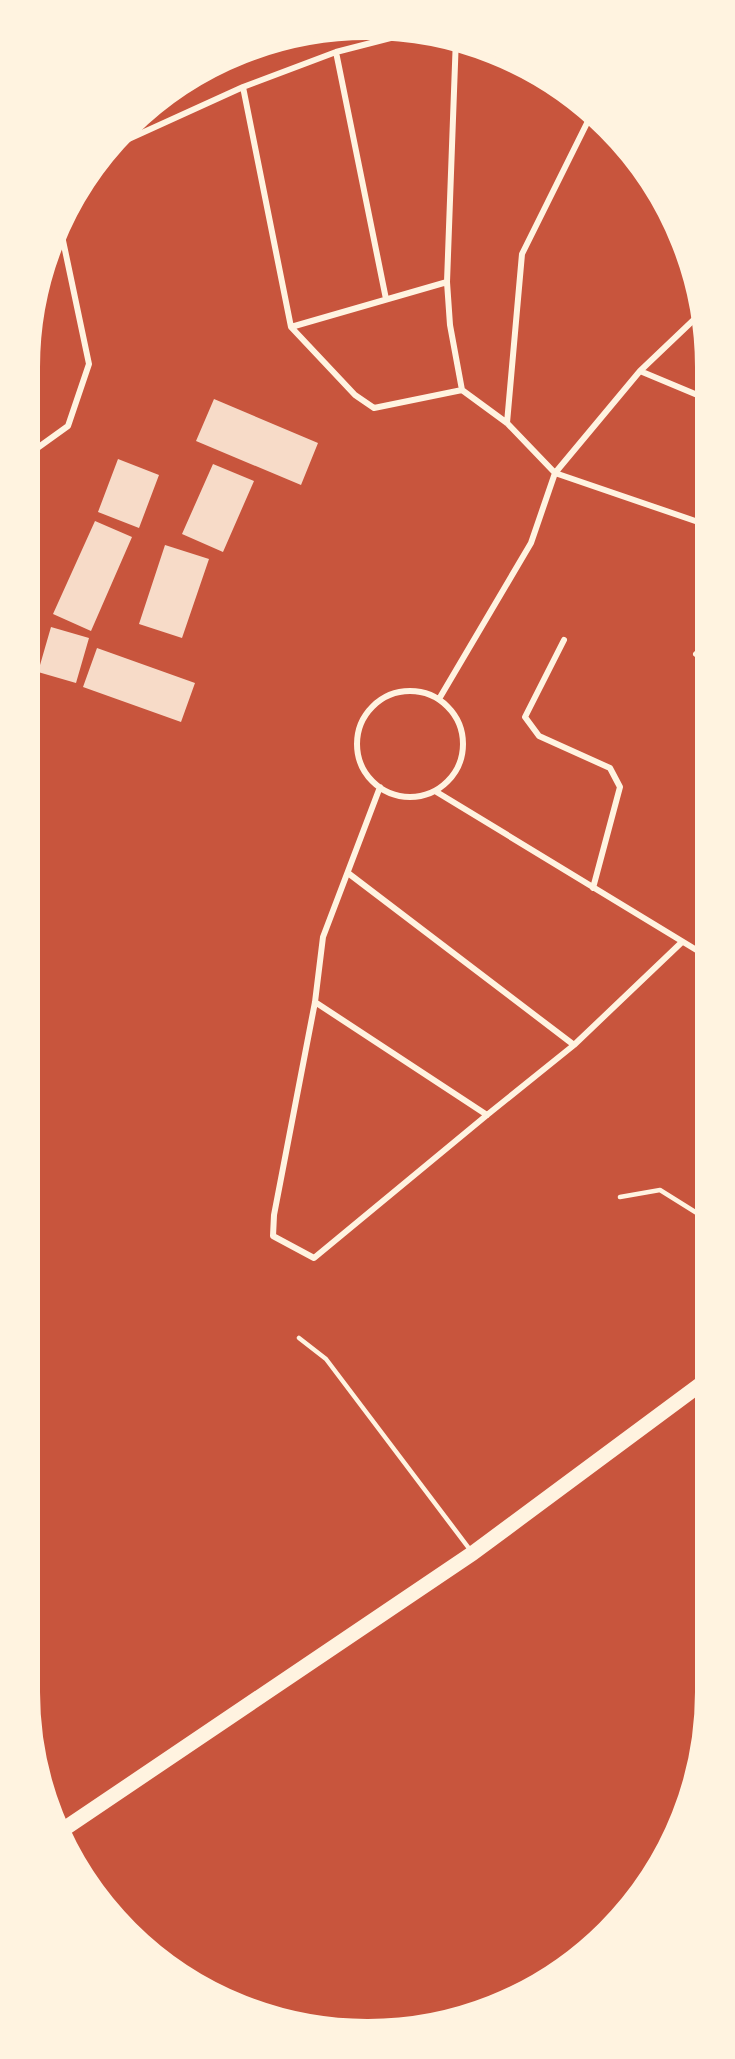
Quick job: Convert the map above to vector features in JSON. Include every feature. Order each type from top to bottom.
[{"type":"main road","points":[[65,1828],[473,1553],[699,1385]]},
{"type":"street","points":[[126,140],[243,87],[336,52],[393,37]]},
{"type":"street","points":[[456,48],[447,282],[450,325],[462,390],[507,423],[555,473],[699,522]]},
{"type":"street","points":[[336,52],[386,299]]},
{"type":"street","points":[[243,87],[291,327],[355,395],[374,408],[462,390]]},
{"type":"street","points":[[507,423],[522,254],[588,120]]},
{"type":"street","points":[[36,449],[68,426],[89,364],[62,238]]},
{"type":"street","points":[[291,327],[447,282]]},
{"type":"street","points":[[439,699],[531,543],[555,473],[640,371],[695,318]]},
{"type":"street","points":[[640,371],[699,396]]},
{"type":"street","points":[[564,640],[525,717],[539,736],[610,768],[620,787],[593,888]]},
{"type":"street","points":[[403,691],[422,692],[439,699],[452,711],[461,727],[463,746],[460,764],[450,780],[435,791],[421,796],[407,797],[393,794],[380,787],[367,775],[359,758],[357,740],[361,722],[371,707],[386,696],[403,691]]},
{"type":"street","points":[[380,787],[322,937],[315,1002],[274,1215],[273,1236],[314,1258],[574,1046],[682,942]]},
{"type":"street","points":[[435,791],[699,952]]},
{"type":"street","points":[[348,873],[574,1046]]},
{"type":"street","points":[[315,1002],[487,1115]]},
{"type":"lane","points":[[620,1197],[660,1190],[699,1214]]},
{"type":"lane","points":[[299,1338],[326,1359],[473,1553]]},
{"type":"building","points":[[214,399],[318,443],[301,485],[196,441]]},
{"type":"building","points":[[118,459],[159,475],[139,528],[98,512]]},
{"type":"building","points":[[213,464],[254,481],[223,552],[182,534]]},
{"type":"building","points":[[95,521],[132,537],[91,631],[53,614]]},
{"type":"building","points":[[165,545],[209,559],[182,638],[139,624]]},
{"type":"building","points":[[51,627],[89,638],[76,683],[38,672]]},
{"type":"building","points":[[97,648],[195,683],[181,722],[83,687]]}]
